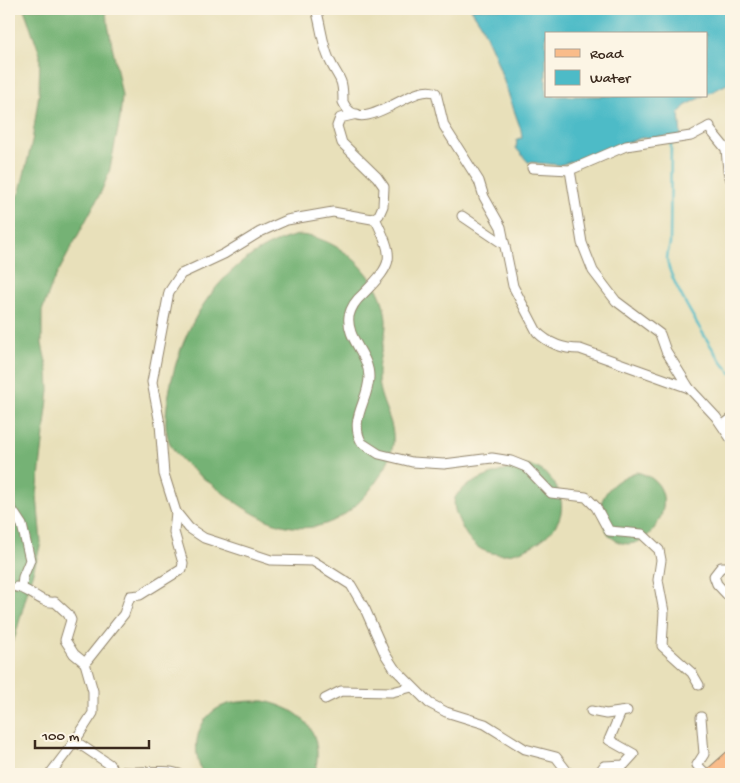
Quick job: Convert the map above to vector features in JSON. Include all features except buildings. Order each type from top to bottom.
[{"type":"main road","points":[[713,774],[731,758]]},
{"type":"street","points":[[316,9],[329,59],[342,79],[343,102],[349,110],[357,114]]},
{"type":"street","points":[[569,774],[556,757],[525,749],[485,724],[446,712],[428,703],[385,654],[365,609],[350,585],[313,561],[271,560],[204,538],[189,528],[176,512],[164,474],[160,424],[152,382],[163,318],[172,284],[181,274],[224,254],[260,232],[287,220],[333,212],[375,218],[379,215],[383,206],[384,187],[377,177],[344,146],[337,123],[340,118],[357,114],[377,113],[429,90],[436,93],[444,126],[479,181],[484,197],[501,227],[513,286],[538,332],[547,342],[580,349],[689,388]]},
{"type":"street","points":[[532,168],[570,170],[626,146],[691,136],[709,126],[726,149],[728,171],[731,180]]},
{"type":"street","points":[[570,170],[582,243],[593,271],[616,301],[660,334],[666,351],[689,388],[723,425],[731,439]]},
{"type":"street","points":[[462,216],[505,245]]},
{"type":"street","points":[[375,218],[388,247],[388,265],[378,279],[358,298],[349,317],[351,332],[368,367],[369,381],[357,426],[362,443],[379,454],[412,462],[444,464],[492,458],[518,463],[532,472],[551,493],[586,497],[596,508],[609,531],[642,534],[657,546],[661,555],[658,580],[664,612],[662,646],[692,673],[699,685]]},
{"type":"street","points":[[723,425],[731,419]]},
{"type":"street","points":[[9,505],[22,525],[30,560],[19,587],[47,602],[55,602],[68,614],[71,620],[65,640],[74,654],[85,662],[92,691],[93,712],[75,741],[50,774]]},
{"type":"street","points":[[85,662],[124,614],[130,596],[140,595],[182,569],[183,563],[174,532],[176,512]]},
{"type":"street","points":[[731,572],[727,567],[721,567],[714,576],[717,584],[731,599]]},
{"type":"street","points":[[325,699],[341,691],[392,692],[412,687]]},
{"type":"street","points":[[591,711],[606,714],[624,712],[609,740],[634,754],[624,765],[604,766],[598,774]]},
{"type":"street","points":[[702,717],[704,754],[697,765],[706,774]]},
{"type":"street","points":[[75,741],[109,764],[115,773],[132,774],[170,771],[179,774]]},
{"type":"green space","points":[[24,9],[105,9],[122,96],[120,119],[109,173],[101,192],[53,282],[42,311],[42,344],[48,371],[49,390],[37,495],[41,543],[15,637],[9,648],[9,211],[20,191],[32,142],[39,93],[40,54]]},
{"type":"green space","points":[[298,235],[313,237],[343,251],[357,262],[377,289],[383,304],[386,320],[378,377],[381,394],[392,427],[393,444],[390,457],[384,469],[369,491],[352,509],[334,520],[316,526],[297,528],[260,517],[241,506],[192,469],[173,449],[167,435],[166,421],[169,394],[176,363],[197,314],[212,292],[230,273],[250,257],[273,244]]},
{"type":"green space","points":[[522,465],[537,468],[554,483],[560,497],[561,512],[559,519],[540,541],[521,551],[501,554],[482,550],[471,541],[462,527],[455,509],[455,498],[466,486],[475,481]]},
{"type":"green space","points":[[636,472],[653,480],[662,492],[663,506],[659,521],[650,534],[638,542],[624,544],[610,536],[599,511],[607,491],[622,478]]},
{"type":"green space","points":[[244,701],[264,701],[290,710],[308,725],[316,746],[315,774],[203,774],[199,765],[197,744],[198,734],[208,717],[215,710],[225,705]]},
{"type":"water","points":[[471,9],[731,9],[731,82],[708,94],[708,32],[545,32],[545,98],[700,98],[685,106],[679,113],[681,136],[641,138],[560,165],[528,162],[516,148],[517,139],[522,138],[521,130],[494,53],[481,24]]},
{"type":"waterway","points":[[671,142],[670,244],[667,259],[669,269],[694,318],[715,352],[731,373]]}]
